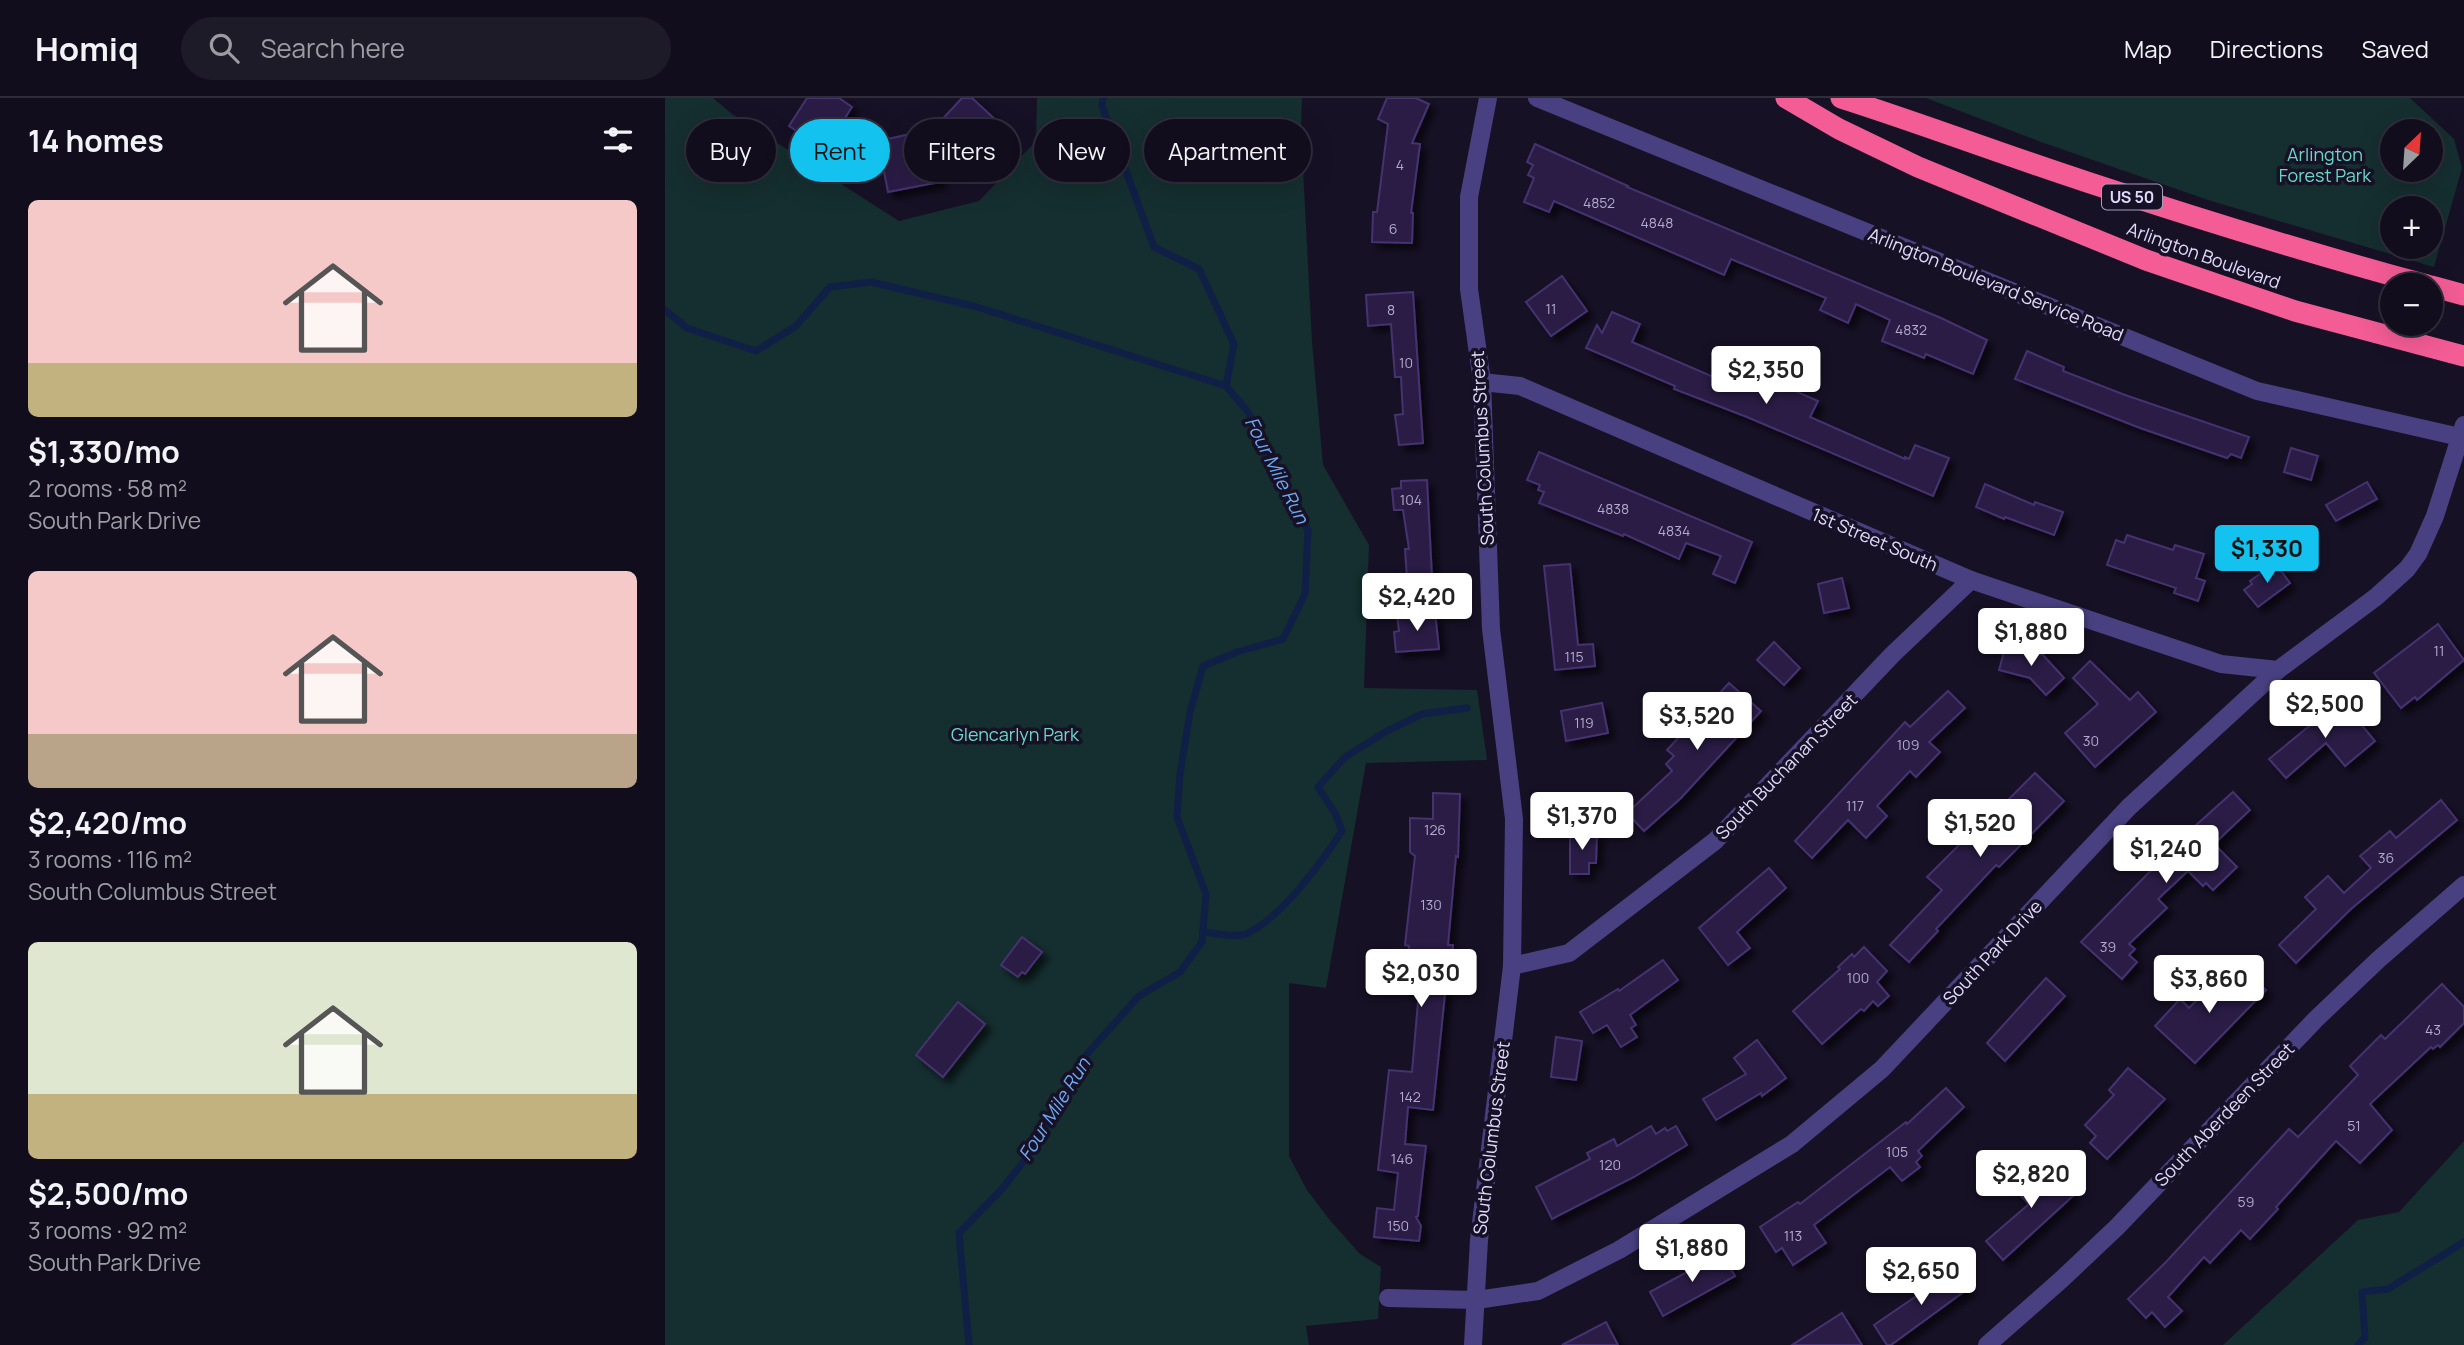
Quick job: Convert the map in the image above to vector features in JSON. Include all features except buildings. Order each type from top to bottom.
[{"type":"highway","name":"Arlington Boulevard","points":[[1786,98],[1839,129],[1918,167],[2146,260],[2284,308],[2464,356]]},
{"type":"highway","name":"Arlington Boulevard","points":[[1841,98],[2190,215],[2385,273]]},
{"type":"highway","name":"Arlington Boulevard","points":[[2443,290],[2464,295]]},
{"type":"street","name":"South Columbus Street","points":[[1477,1300],[1479,1240],[1512,966],[1514,819],[1491,629],[1482,382],[1469,289],[1468,212],[1488,98]]},
{"type":"street","name":"Arlington Boulevard Service Road","points":[[1537,98],[2257,391],[2463,433]]},
{"type":"street","name":"1st Street South","points":[[1482,382],[1520,386],[1971,580],[2221,664],[2278,670]]},
{"type":"street","name":"South Park Drive","points":[[1388,1298],[1477,1300],[1538,1291],[1619,1250],[1792,1144],[1882,1069],[2129,807],[2278,670],[2376,597],[2407,569],[2427,537],[2463,433]]},
{"type":"street","name":"South Buchanan Street","points":[[1512,966],[1569,953],[1715,841],[1893,654],[1971,580]]},
{"type":"street","name":"South Aberdeen Street","points":[[1987,1345],[2117,1227],[2325,1010],[2464,885]]},
{"type":"street","points":[[1473,1345],[1477,1300]]},
{"type":"green space","name":"Glencarlyn Park","points":[[665,98],[713,98],[740,119],[686,119],[686,182],[776,182],[776,142],[790,151],[790,182],[838,182],[899,221],[979,201],[997,182],[1020,182],[1020,158],[1034,143],[1034,182],[1130,182],[1130,119],[1037,119],[1037,98],[1302,98],[1301,119],[1144,119],[1144,182],[1304,182],[1312,341],[1323,465],[1369,545],[1364,688],[1477,690],[1487,760],[1366,763],[1326,988],[1289,983],[1289,1156],[1307,1190],[1329,1219],[1360,1254],[1381,1267],[1378,1319],[1306,1326],[1309,1345],[665,1345]]},
{"type":"green space","name":"Arlington Forest Park","points":[[1926,98],[2410,98],[2433,119],[2380,119],[2380,182],[2443,182],[2443,129],[2454,139],[2462,168],[2443,235],[2443,196],[2380,196],[2380,251],[2208,200],[2044,143]]},
{"type":"green space","name":"Arlington Forest Park","points":[[2407,259],[2436,259],[2434,267]]},
{"type":"green space","points":[[2464,1141],[2464,1345],[2223,1345],[2358,1220],[2399,1212]]},
{"type":"waterway","points":[[1103,98],[1102,106],[1154,247],[1199,269],[1234,344],[1226,386]]},
{"type":"waterway","name":"Four Mile Run","points":[[665,310],[687,328],[756,351],[796,326],[830,287],[871,282],[977,307],[1226,386],[1249,413],[1266,457],[1308,530],[1305,594],[1283,639],[1237,652],[1203,666],[1190,712],[1180,774],[1177,817],[1206,894],[1202,942],[1180,972],[1139,996],[1086,1055],[1031,1152],[1002,1189],[959,1233],[969,1345]]},
{"type":"waterway","points":[[1203,932],[1246,934],[1273,916],[1312,873],[1342,831],[1335,813],[1318,787],[1345,757],[1387,731],[1422,714],[1467,708]]},
{"type":"waterway","points":[[2358,1345],[2365,1338],[2362,1292],[2388,1289],[2464,1242]]}]
